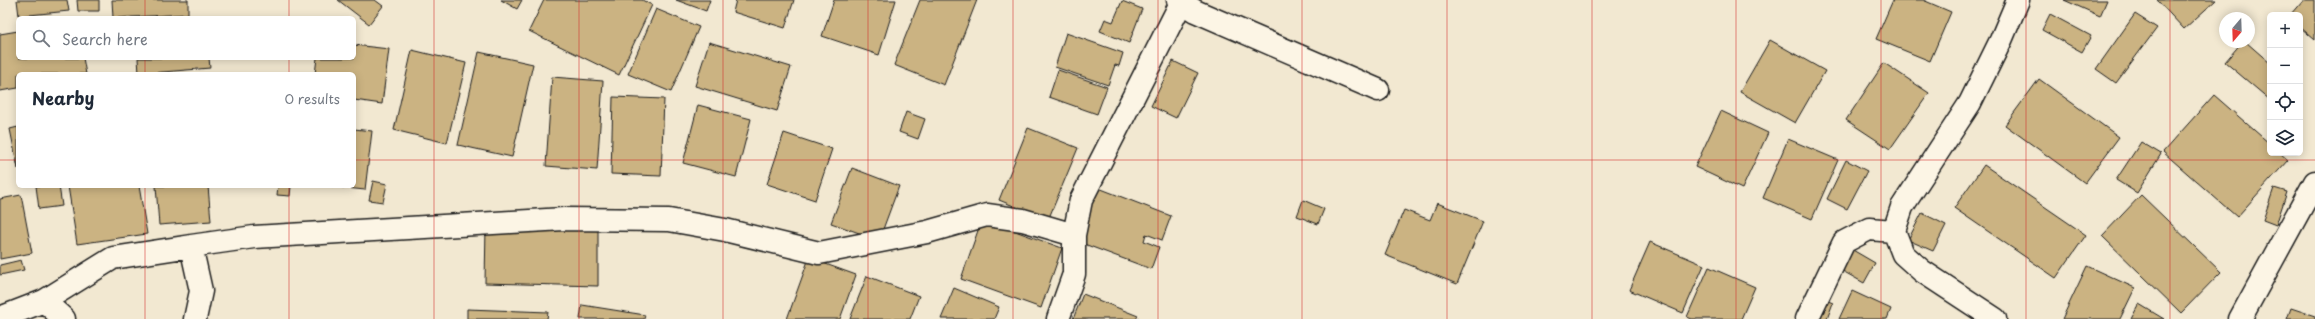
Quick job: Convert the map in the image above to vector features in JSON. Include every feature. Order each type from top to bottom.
[{"type":"street","points":[[1995,319],[1922,271],[1903,254],[1894,231],[1902,207],[1970,102],[2002,40],[2018,0]]},
{"type":"street","points":[[1058,319],[1074,274],[1074,235],[1081,200],[1180,1],[1195,11],[1378,90]]},
{"type":"street","points":[[2240,319],[2315,182]]},
{"type":"street","points":[[0,318],[44,301],[113,258],[254,237],[564,219],[669,220],[725,230],[820,253],[927,232],[987,215],[1024,220],[1074,235]]},
{"type":"street","points":[[1807,319],[1844,242],[1869,229],[1894,231]]},
{"type":"street","points":[[191,246],[201,291],[195,319]]},
{"type":"street","points":[[44,301],[64,319]]},
{"type":"building","points":[[17,0],[67,0],[69,11],[19,16]]},
{"type":"building","points":[[77,0],[99,0],[99,11],[78,11]]},
{"type":"building","points":[[112,0],[188,0],[188,14],[113,16]]},
{"type":"building","points":[[338,0],[375,0],[383,6],[369,24]]},
{"type":"building","points":[[501,0],[522,0],[517,9]]},
{"type":"building","points":[[544,0],[642,0],[652,5],[619,75],[529,31]]},
{"type":"building","points":[[676,0],[710,0],[706,11]]},
{"type":"building","points":[[736,0],[794,0],[785,28],[733,12]]},
{"type":"building","points":[[834,0],[896,0],[879,55],[822,36]]},
{"type":"building","points":[[920,0],[977,0],[944,85],[894,65]]},
{"type":"building","points":[[1893,0],[1923,0],[1951,12],[1930,61],[1876,39]]},
{"type":"building","points":[[2064,0],[2107,0],[2100,16]]},
{"type":"building","points":[[2157,0],[2216,0],[2184,29]]},
{"type":"building","points":[[2303,0],[2315,0],[2315,40],[2303,30],[2303,12],[2293,12]]},
{"type":"building","points":[[1122,1],[1142,9],[1129,43],[1100,31],[1105,19],[1113,22]]},
{"type":"building","points":[[656,9],[699,27],[671,92],[628,74]]},
{"type":"building","points":[[2050,14],[2091,36],[2082,52],[2042,30]]},
{"type":"building","points":[[2135,14],[2157,28],[2116,83],[2096,69]]},
{"type":"building","points":[[16,31],[16,60],[83,60],[86,72],[16,72],[16,88],[0,91],[0,34]]},
{"type":"building","points":[[1066,33],[1123,53],[1119,66],[1115,65],[1108,85],[1055,67]]},
{"type":"building","points":[[1770,40],[1825,71],[1795,123],[1740,92]]},
{"type":"building","points":[[709,42],[791,67],[777,111],[695,86]]},
{"type":"building","points":[[356,45],[389,49],[382,104],[356,100],[356,72],[315,72],[317,60],[356,60]]},
{"type":"building","points":[[2237,48],[2253,48],[2267,60],[2267,97],[2225,62]]},
{"type":"building","points":[[412,50],[466,63],[447,143],[394,130]]},
{"type":"building","points":[[479,52],[533,64],[512,157],[458,145]]},
{"type":"building","points":[[138,60],[209,60],[210,68],[163,72],[139,72]]},
{"type":"building","points":[[1173,61],[1198,73],[1176,118],[1151,106]]},
{"type":"building","points":[[1884,63],[1929,93],[1890,149],[1846,120]]},
{"type":"building","points":[[1058,70],[1107,87],[1097,114],[1049,97]]},
{"type":"building","points":[[552,77],[603,81],[597,170],[546,166]]},
{"type":"building","points":[[2039,79],[2119,137],[2085,183],[2005,125]]},
{"type":"building","points":[[2214,95],[2267,141],[2267,156],[2283,156],[2288,160],[2237,217],[2163,152]]},
{"type":"building","points":[[613,97],[664,99],[661,176],[611,174]]},
{"type":"building","points":[[698,105],[751,119],[736,177],[683,163]]},
{"type":"building","points":[[1721,111],[1768,133],[1742,189],[1695,167]]},
{"type":"building","points":[[906,112],[925,119],[918,139],[899,132]]},
{"type":"building","points":[[16,128],[16,159],[10,129]]},
{"type":"building","points":[[1028,128],[1078,148],[1048,220],[999,200]]},
{"type":"building","points":[[356,129],[372,131],[365,190],[346,188],[356,188]]},
{"type":"building","points":[[784,133],[832,149],[815,200],[767,184]]},
{"type":"building","points":[[1788,139],[1838,160],[1812,219],[1763,198]]},
{"type":"building","points":[[2141,142],[2161,154],[2137,193],[2116,180]]},
{"type":"building","points":[[1846,160],[1867,171],[1847,209],[1827,199]]},
{"type":"building","points":[[1984,165],[2086,235],[2056,278],[1954,208]]},
{"type":"building","points":[[852,168],[899,186],[879,240],[831,223]]},
{"type":"building","points":[[373,181],[387,184],[383,202],[369,200]]},
{"type":"building","points":[[1096,187],[1171,216],[1162,240],[1146,234],[1144,241],[1159,247],[1151,269],[1076,241]]},
{"type":"building","points":[[36,188],[59,188],[62,206],[39,209]]},
{"type":"building","points":[[68,188],[139,188],[147,234],[77,244]]},
{"type":"building","points":[[156,188],[208,188],[211,221],[159,225]]},
{"type":"building","points":[[278,188],[291,188],[290,196],[277,195]]},
{"type":"building","points":[[2274,188],[2287,192],[2276,225],[2263,220]]},
{"type":"building","points":[[21,195],[32,253],[0,259],[0,199]]},
{"type":"building","points":[[2141,195],[2221,272],[2181,313],[2102,236]]},
{"type":"building","points":[[1303,200],[1324,209],[1318,224],[1297,216]]},
{"type":"building","points":[[1437,203],[1483,221],[1457,284],[1385,255],[1404,210],[1430,220]]},
{"type":"building","points":[[1922,213],[1946,225],[1933,251],[1908,240]]},
{"type":"building","points":[[982,219],[1062,248],[1041,308],[961,279]]},
{"type":"building","points":[[486,226],[598,229],[598,286],[485,283]]},
{"type":"building","points":[[1650,242],[1704,265],[1683,313],[1629,290]]},
{"type":"building","points":[[1851,249],[1875,263],[1864,283],[1839,269]]},
{"type":"building","points":[[809,258],[856,275],[840,319],[787,319]]},
{"type":"building","points":[[21,260],[24,270],[0,275],[0,265]]},
{"type":"building","points":[[2087,266],[2135,288],[2120,319],[2062,319]]},
{"type":"building","points":[[1709,267],[1755,287],[1741,319],[1692,319],[1687,317]]},
{"type":"building","points":[[867,276],[919,296],[910,319],[850,319]]},
{"type":"building","points":[[954,288],[999,307],[994,319],[941,319]]},
{"type":"building","points":[[1852,291],[1891,309],[1887,319],[1839,319]]},
{"type":"building","points":[[1083,294],[1138,316],[1136,319],[1073,319]]},
{"type":"building","points":[[1823,299],[1833,303],[1827,319],[1818,319]]},
{"type":"building","points":[[2139,304],[2164,319],[2131,319]]},
{"type":"building","points":[[582,305],[645,315],[644,319],[580,319]]},
{"type":"building","points":[[2291,308],[2315,316],[2315,319],[2287,319]]},
{"type":"building","points":[[467,309],[548,312],[547,319],[467,319]]}]
